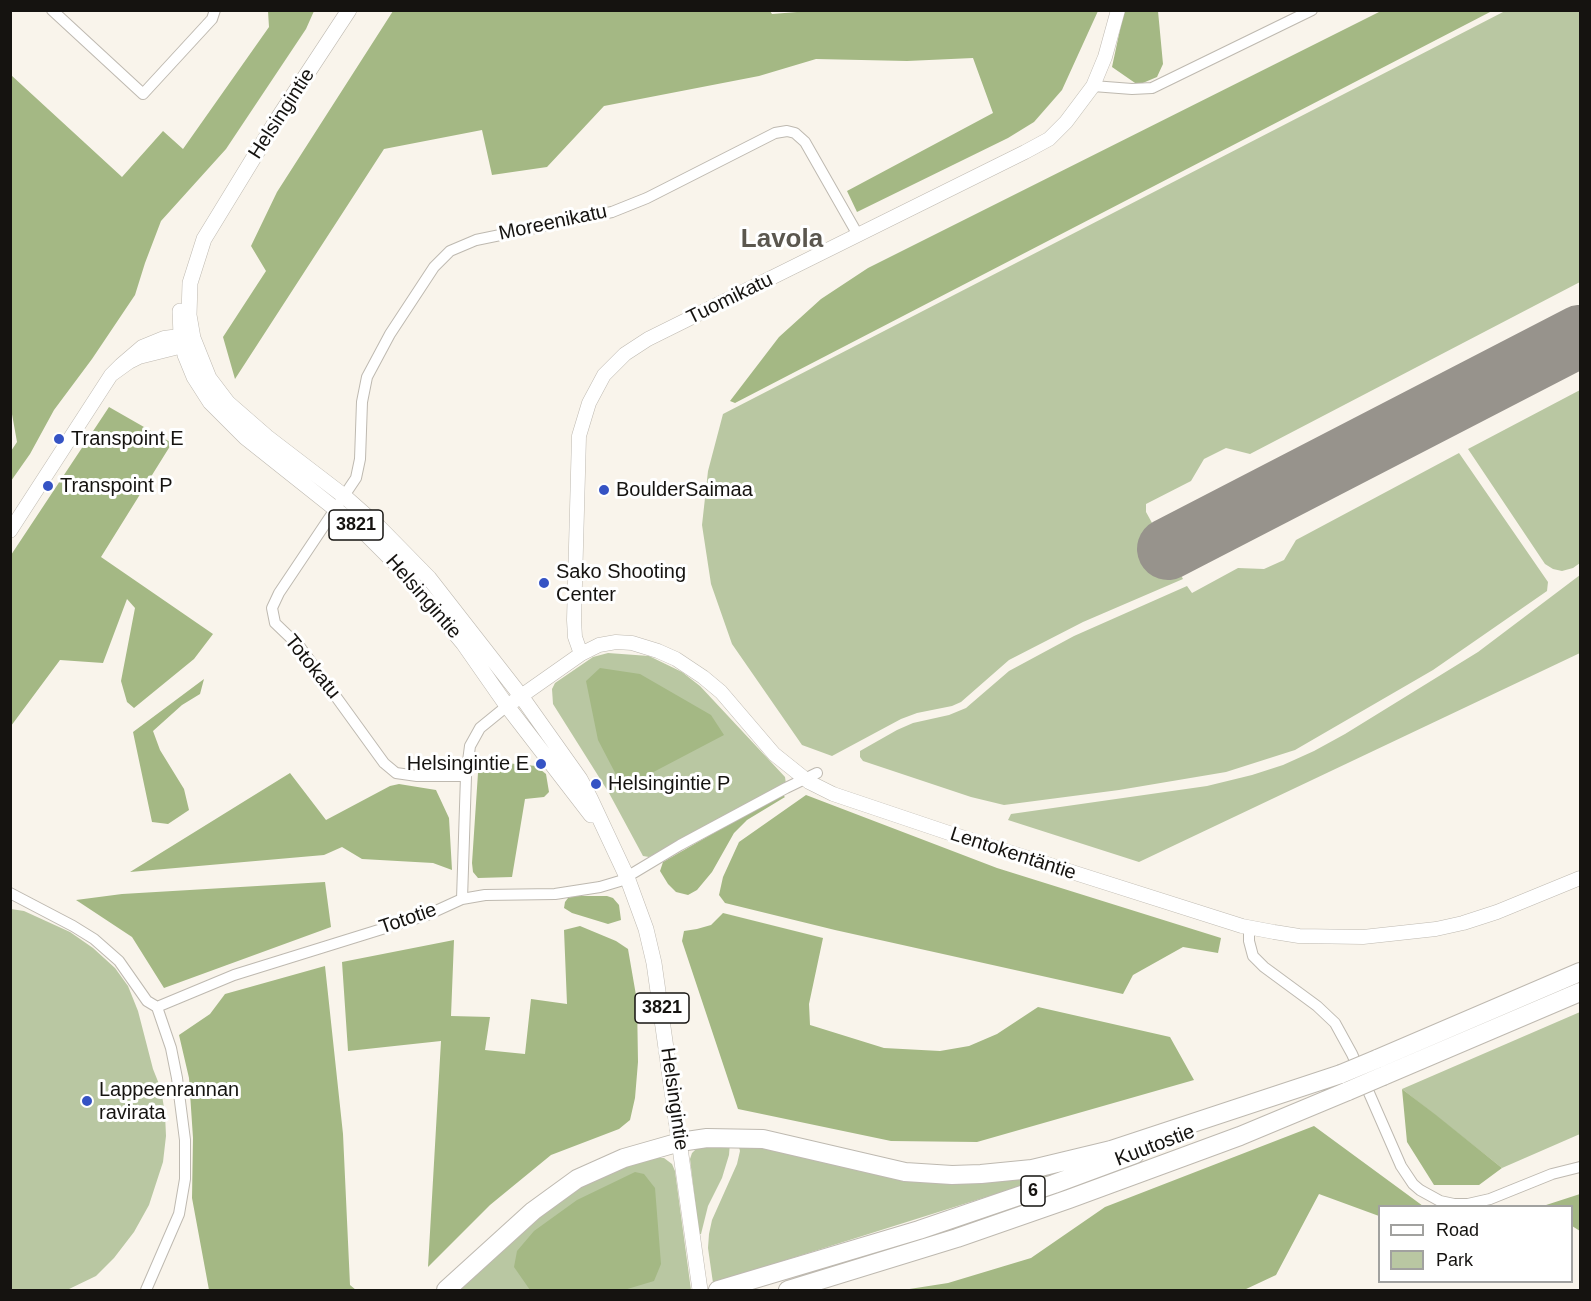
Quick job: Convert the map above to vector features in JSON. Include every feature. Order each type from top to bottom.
[{"type":"highway","name":"Kuutostie","points":[[788,1290],[957,1238],[1197,1152],[1348,1091],[1380,1068],[1581,972]]},
{"type":"highway","name":"Kuutostie","points":[[718,1290],[919,1230],[1054,1184],[1341,1074],[1380,1068],[1581,992]]},
{"type":"highway","points":[[446,1290],[533,1211],[577,1179],[624,1158],[680,1142],[707,1138],[763,1139],[905,1172],[952,1175],[1032,1169],[1153,1138],[1341,1074]]},
{"type":"highway","points":[[813,1290],[957,1238]]},
{"type":"main road","name":"Helsingintie","points":[[349,10],[215,218],[198,254],[190,283],[186,340],[209,378],[228,403],[340,503],[421,592],[463,644],[507,706],[612,843]]},
{"type":"main road","name":"Helsingintie","points":[[340,503],[379,527],[429,578],[521,696],[580,779],[612,843],[646,929],[654,963],[700,1290]]},
{"type":"street","points":[[52,10],[143,94],[212,19],[215,10]]},
{"type":"street","name":"Tuomikatu","points":[[581,654],[574,628],[577,457],[583,417],[604,375],[625,354],[648,339],[1039,145],[1058,131],[1093,86],[1105,57],[1118,10]]},
{"type":"street","points":[[1093,86],[1132,90],[1152,88],[1312,10]]},
{"type":"street","name":"Moreenikatu","points":[[340,503],[359,469],[363,396],[372,363],[434,267],[450,251],[476,240],[612,212],[646,198],[775,133],[787,131],[795,133],[805,142],[858,236]]},
{"type":"street","points":[[10,531],[111,375],[142,347],[164,338],[186,340]]},
{"type":"street","name":"Totokatu","points":[[340,503],[279,593],[272,608],[275,623],[300,647],[384,763],[396,773],[417,776],[466,776]]},
{"type":"street","name":"Lentokentäntie","points":[[507,706],[581,654],[599,645],[624,643],[658,651],[676,659],[703,677],[721,692],[774,754],[811,776],[833,794],[883,812],[1249,928],[1299,936],[1331,938],[1398,934],[1463,923],[1508,908],[1581,878]]},
{"type":"street","name":"Tototie","points":[[157,1007],[234,975],[428,915],[462,899],[466,776],[470,746],[480,728],[507,706]]},
{"type":"street","points":[[462,899],[485,895],[567,892],[600,887],[627,877],[680,845],[811,776]]},
{"type":"street","points":[[10,893],[93,939],[119,961],[147,1001],[157,1007],[171,1048],[177,1078],[185,1140],[185,1179],[179,1214],[146,1290]]},
{"type":"street","points":[[1249,928],[1249,941],[1253,956],[1335,1023],[1352,1054],[1401,1166],[1420,1190],[1440,1201],[1468,1204],[1490,1199],[1552,1174],[1581,1167]]},
{"type":"green space","points":[[822,10],[1098,11],[1062,90],[1034,122],[1008,138],[857,212],[847,191],[993,113],[973,58],[907,61],[816,59],[759,76],[604,106],[547,167],[492,175],[482,130],[384,149],[235,379],[223,337],[266,271],[251,246],[277,192],[393,11],[770,11],[772,14]]},
{"type":"green space","points":[[1383,10],[1492,11],[735,403],[730,401],[779,337],[821,299],[868,268]]},
{"type":"green space","points":[[268,11],[314,11],[306,29],[226,149],[161,221],[135,295],[54,410],[30,454],[11,481],[11,451],[17,442],[10,403],[11,75],[122,177],[163,131],[183,149],[269,27]]},
{"type":"green space","points":[[1124,11],[1158,11],[1163,64],[1157,77],[1138,85],[1112,67]]},
{"type":"green space","points":[[1505,11],[1580,11],[1580,282],[1250,454],[1226,448],[1204,459],[1191,481],[1146,504],[1146,512],[1183,579],[1083,622],[1009,660],[961,702],[952,706],[917,713],[901,719],[832,756],[802,745],[732,644],[711,584],[702,525],[708,471],[723,414]]},
{"type":"green space","points":[[1580,390],[1580,563],[1562,571],[1545,564],[1468,449]]},
{"type":"green space","points":[[109,407],[172,443],[101,557],[213,634],[194,659],[134,708],[127,702],[121,681],[135,608],[127,599],[103,663],[60,660],[11,726],[11,555]]},
{"type":"green space","points":[[1459,453],[1548,582],[1547,591],[1433,670],[1295,750],[1226,772],[1119,790],[1004,805],[971,797],[863,761],[860,757],[860,751],[897,730],[913,723],[949,715],[966,708],[1009,671],[1074,636],[1187,586],[1192,593],[1238,568],[1264,569],[1284,560],[1296,540]]},
{"type":"green space","points":[[1580,575],[1580,653],[1139,862],[1008,820],[1011,814],[1207,786],[1283,765],[1345,734],[1478,652]]},
{"type":"green space","points":[[608,653],[649,656],[682,672],[700,686],[785,777],[786,784],[649,857],[643,856],[609,793],[553,704],[552,689],[555,683],[593,657]]},
{"type":"green space","points":[[600,668],[640,674],[711,715],[724,735],[623,788],[598,740],[586,681]]},
{"type":"green space","points":[[204,679],[200,694],[182,705],[153,731],[160,750],[184,789],[189,810],[168,824],[152,822],[133,732]]},
{"type":"green space","points":[[506,763],[536,766],[546,774],[549,792],[544,797],[525,799],[512,877],[478,878],[473,872],[472,863],[478,773]]},
{"type":"green space","points":[[290,773],[326,820],[390,786],[399,784],[436,790],[449,818],[452,870],[433,863],[362,859],[342,847],[324,855],[130,872]]},
{"type":"green space","points":[[782,794],[785,797],[747,820],[734,833],[712,872],[697,890],[688,895],[676,892],[668,884],[660,871],[663,862]]},
{"type":"green space","points":[[806,795],[997,868],[1221,938],[1218,953],[1183,947],[1133,975],[1123,994],[835,930],[725,903],[719,895],[723,877],[739,842]]},
{"type":"green space","points":[[325,882],[331,927],[164,988],[132,937],[76,900],[122,894]]},
{"type":"green space","points":[[575,896],[613,898],[619,905],[621,920],[608,924],[572,913],[564,908],[565,902],[568,898]]},
{"type":"green space","name":"Lappeenrannan ravirata","points":[[11,909],[24,911],[70,932],[93,948],[115,968],[128,986],[138,1011],[153,1069],[161,1089],[165,1114],[166,1136],[163,1162],[149,1205],[134,1232],[114,1258],[96,1276],[67,1290],[11,1290]]},
{"type":"green space","points":[[723,913],[823,938],[809,1004],[810,1025],[884,1048],[940,1051],[969,1046],[997,1034],[1038,1007],[1170,1037],[1194,1080],[977,1142],[891,1141],[738,1109],[682,941],[684,931],[711,925]]},
{"type":"green space","points":[[580,926],[616,941],[628,949],[637,1001],[638,1062],[635,1098],[630,1120],[619,1129],[551,1155],[490,1205],[428,1267],[441,1041],[348,1051],[342,962],[454,940],[451,1016],[490,1017],[485,1050],[525,1054],[531,999],[567,1004],[564,930]]},
{"type":"green space","points":[[325,966],[343,1134],[350,1285],[356,1290],[209,1290],[192,1198],[193,1138],[189,1078],[179,1035],[210,1014],[225,994]]},
{"type":"green space","points":[[1580,1012],[1580,1134],[1502,1168],[1402,1089]]},
{"type":"green space","points":[[1402,1089],[1502,1168],[1479,1185],[1434,1185],[1407,1142]]},
{"type":"green space","points":[[1314,1126],[1422,1205],[1378,1205],[1378,1216],[1319,1194],[1276,1275],[1244,1290],[903,1290],[948,1283],[1031,1258],[1105,1207]]},
{"type":"green space","points":[[730,1143],[722,1178],[708,1206],[701,1234],[699,1234],[690,1159],[692,1153],[698,1147]]},
{"type":"green space","points":[[738,1143],[753,1144],[818,1160],[1054,1171],[1056,1175],[713,1283],[708,1248],[709,1234],[712,1220],[737,1164],[740,1151]]},
{"type":"green space","points":[[654,1158],[664,1158],[672,1164],[675,1171],[691,1290],[457,1290],[556,1200],[606,1172]]},
{"type":"green space","points":[[635,1172],[644,1174],[655,1188],[661,1264],[654,1281],[624,1290],[530,1290],[514,1267],[517,1251],[534,1231],[577,1200]]},
{"type":"green space","points":[[1580,1194],[1580,1231],[1573,1227],[1573,1205],[1546,1205]]},
{"type":"runway","points":[[1168,549],[1580,336]]},
{"type":"place","name":"Transpoint E","points":[[59,439]]},
{"type":"place","name":"Transpoint P","points":[[48,486]]},
{"type":"place","name":"BoulderSaimaa","points":[[604,490]]},
{"type":"place","name":"Sako Shooting Center","points":[[544,583]]},
{"type":"place","name":"Helsingintie E","points":[[541,764]]},
{"type":"place","name":"Helsingintie P","points":[[596,784]]},
{"type":"place","name":"Lappeenrannan ravirata","points":[[87,1101]]},
{"type":"district","name":"Lavola","points":[[782,240]]}]
